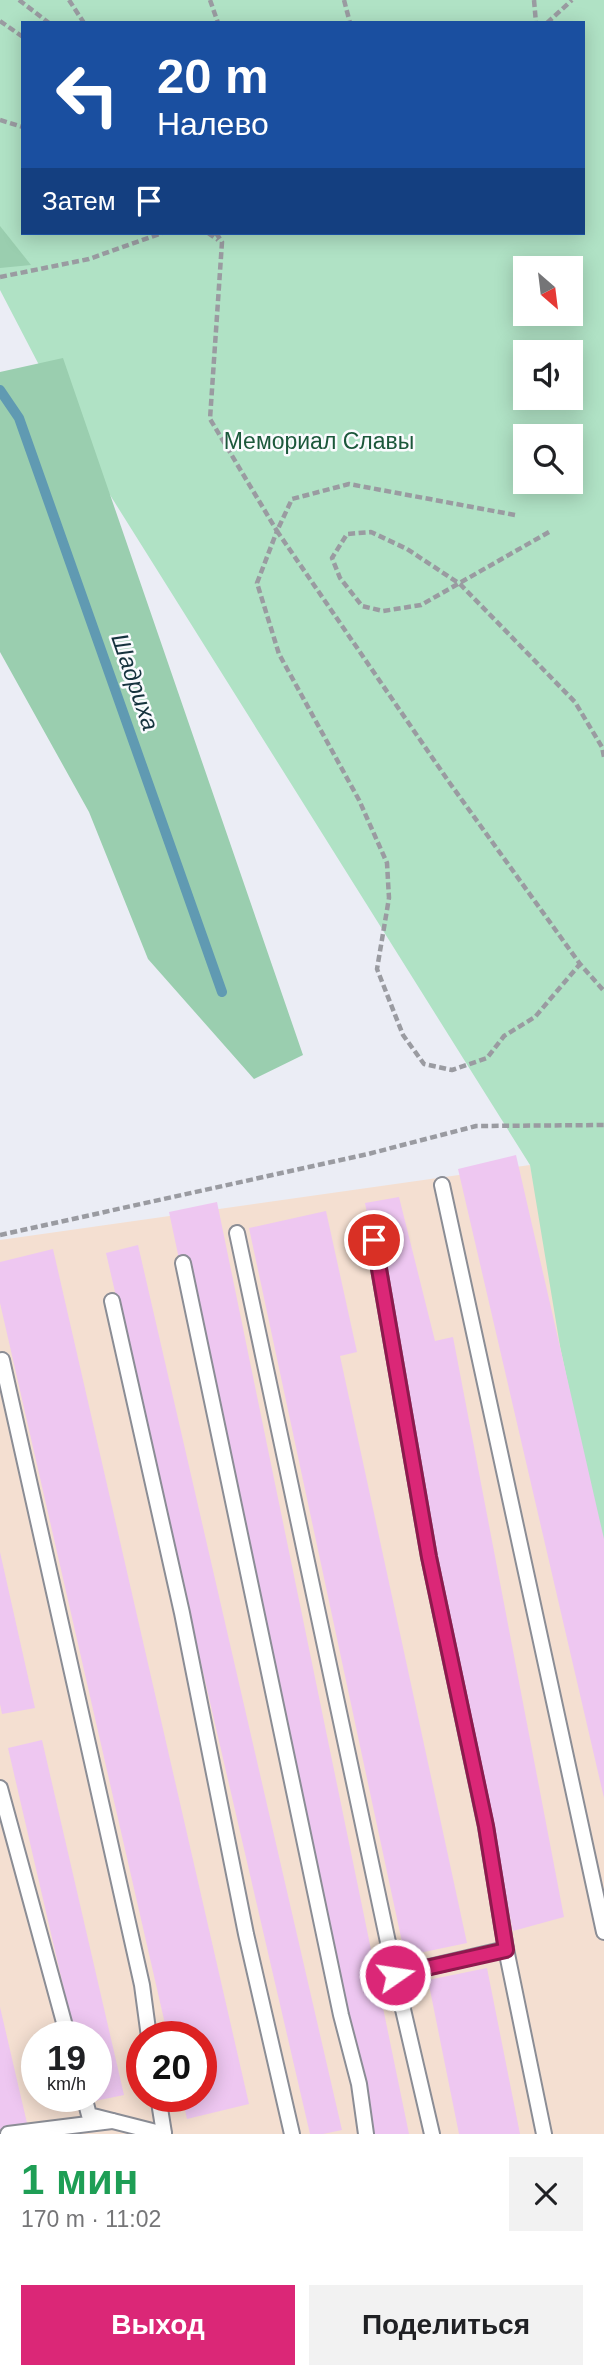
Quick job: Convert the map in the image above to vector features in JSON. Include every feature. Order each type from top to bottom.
[{"type":"lane","points":[[442,1185],[604,1932]]},
{"type":"lane","points":[[237,1233],[395,1975],[432,2134]]},
{"type":"lane","points":[[374,1240],[429,1557],[486,1826],[506,1950],[544,2134]]},
{"type":"lane","points":[[183,1263],[341,2015],[359,2084],[366,2134]]},
{"type":"lane","points":[[112,1301],[182,1613],[246,1934],[292,2134]]},
{"type":"lane","points":[[2,1360],[142,1985],[147,2021]]},
{"type":"lane","points":[[0,1788],[64,2021]]},
{"type":"lane","points":[[395,1975],[506,1950]]},
{"type":"lane","points":[[88,2112],[89,2115],[112,2122],[164,2134],[161,2112]]},
{"type":"lane","points":[[8,2134],[112,2122]]},
{"type":"path","points":[[19,0],[46,21]]},
{"type":"path","points":[[69,0],[83,21]]},
{"type":"path","points":[[210,0],[217,21]]},
{"type":"path","points":[[344,0],[349,21]]},
{"type":"path","points":[[534,0],[536,21]]},
{"type":"path","points":[[549,21],[572,0]]},
{"type":"path","points":[[0,21],[21,36]]},
{"type":"path","points":[[0,121],[21,126]]},
{"type":"path","points":[[0,277],[89,259],[156,235]]},
{"type":"path","points":[[211,235],[222,242]]},
{"type":"path","points":[[217,235],[222,242],[210,419],[277,531],[449,782],[580,964],[604,990]]},
{"type":"path","points":[[515,515],[349,484],[292,499],[257,583],[279,654],[359,800],[387,863],[388,898],[377,969],[403,1035],[424,1065],[452,1070],[487,1058],[505,1036],[535,1017],[580,964]]},
{"type":"path","points":[[549,532],[460,584],[421,605],[383,611],[362,606],[340,578],[331,558],[347,534],[371,532],[407,549],[460,584],[575,702],[604,757]]},
{"type":"path","points":[[0,1235],[368,1154],[476,1126],[604,1125]]},
{"type":"shaded area","points":[[530,1165],[604,1534],[604,2134],[0,2134],[0,1240]]},
{"type":"green space","name":"Мемориал Славы","points":[[0,0],[604,0],[604,1555],[560,1346],[530,1165],[90,463],[0,290]]},
{"type":"green space","points":[[0,226],[31,265],[0,268]]},
{"type":"green space","points":[[63,358],[303,1055],[254,1079],[148,959],[89,812],[0,652],[0,372]]},
{"type":"building","points":[[516,1155],[604,1539],[604,1798],[458,1169]]},
{"type":"building","points":[[399,1197],[435,1341],[453,1337],[564,1917],[513,1931],[365,1203]]},
{"type":"building","points":[[217,1202],[409,2134],[365,2134],[169,1212]]},
{"type":"building","points":[[326,1211],[357,1352],[340,1356],[467,1943],[405,1956],[249,1228]]},
{"type":"building","points":[[138,1245],[342,2130],[310,2134],[106,1253]]},
{"type":"building","points":[[53,1249],[249,2104],[217,2112],[217,2021],[164,2021],[0,1303],[0,1262]]},
{"type":"building","points":[[0,1552],[35,1708],[2,1714],[0,1704]]},
{"type":"building","points":[[42,1740],[107,2021],[71,2021],[8,1748]]},
{"type":"building","points":[[487,1968],[520,2134],[459,2134],[428,1980]]},
{"type":"building","points":[[0,2007],[21,2097],[21,2112],[24,2112],[27,2123],[0,2130]]},
{"type":"building","points":[[112,2043],[124,2095],[112,2097]]},
{"type":"building","points":[[185,2112],[216,2112],[187,2119]]},
{"type":"waterway","name":"Шадриха","points":[[0,390],[19,418],[222,992]]},
{"type":"route","points":[[374,1240],[429,1557],[486,1826],[506,1950],[395,1975]]}]
